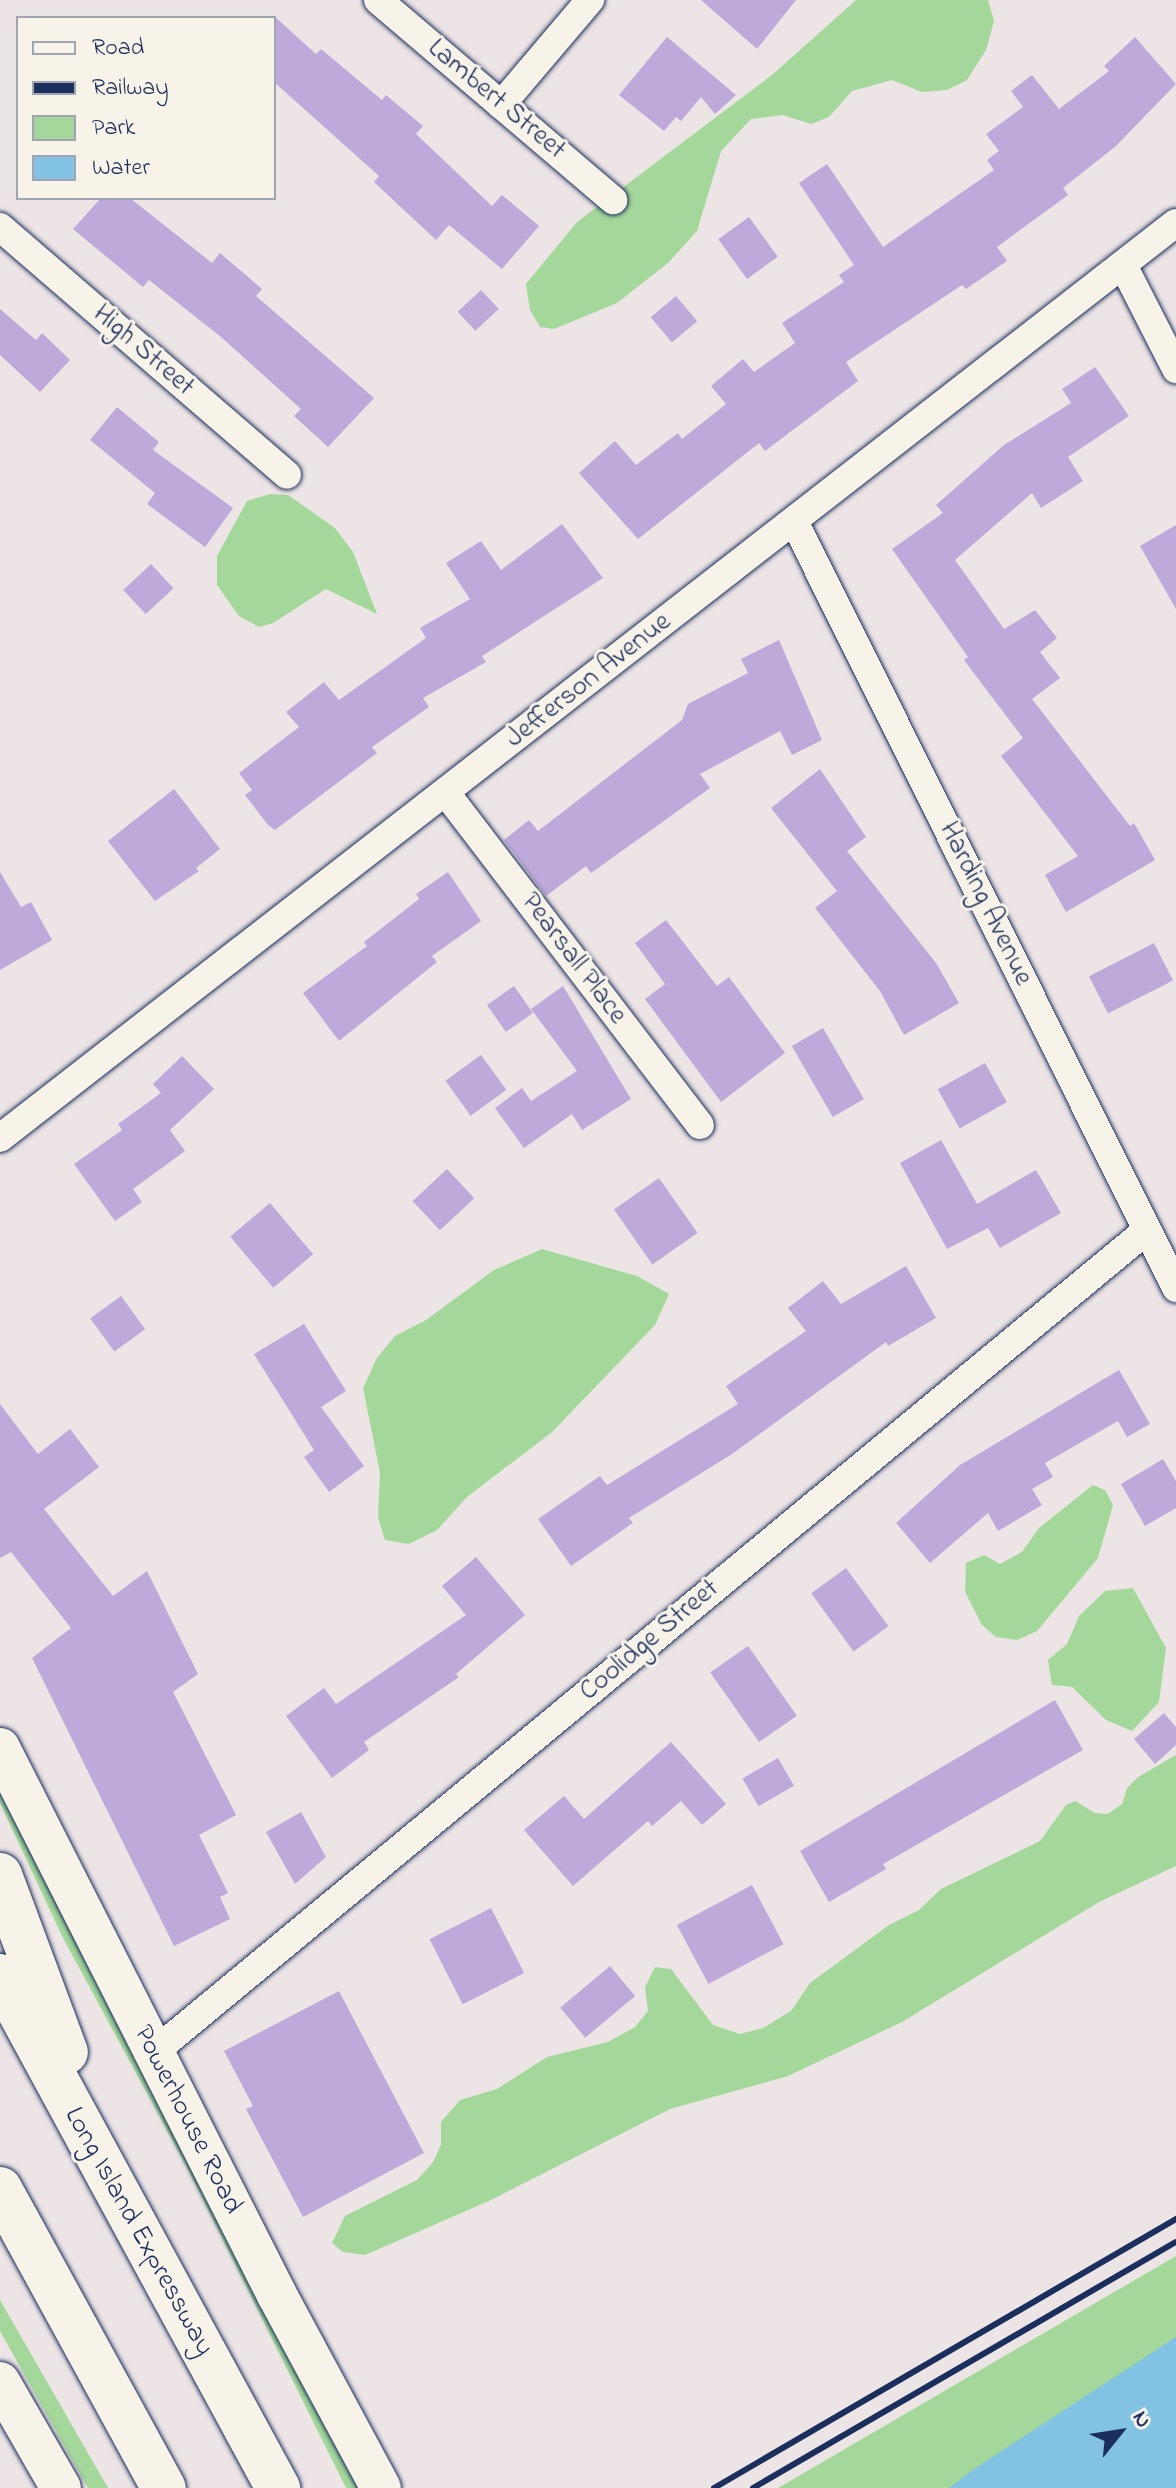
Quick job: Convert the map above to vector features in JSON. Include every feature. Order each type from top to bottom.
[{"type":"highway","points":[[0,1875],[115,2190]]},
{"type":"highway","name":"Long Island Expressway","points":[[0,1976],[278,2488]]},
{"type":"highway","points":[[0,2189],[164,2488]]},
{"type":"main road","name":"Powerhouse Road","points":[[0,1748],[153,2053],[381,2488]]},
{"type":"main road","points":[[0,2382],[61,2488]]},
{"type":"street","name":"Lambert Street","points":[[378,0],[613,200]]},
{"type":"street","points":[[501,105],[590,0]]},
{"type":"street","name":"Jefferson Avenue","points":[[0,1138],[1176,223]]},
{"type":"street","name":"High Street","points":[[0,227],[287,475]]},
{"type":"street","points":[[1123,265],[1176,369]]},
{"type":"street","name":"Harding Avenue","points":[[794,521],[1176,1288]]},
{"type":"street","name":"Pearsall Place","points":[[446,793],[700,1125]]},
{"type":"street","name":"Coolidge Street","points":[[153,2053],[1147,1230]]},
{"type":"green space","points":[[856,0],[988,0],[994,21],[986,50],[967,80],[947,90],[922,92],[892,80],[852,91],[829,117],[811,124],[783,115],[751,119],[721,151],[697,231],[668,263],[617,303],[554,329],[540,327],[530,310],[526,284],[577,222],[772,75]]},
{"type":"green space","points":[[270,494],[288,495],[335,528],[353,552],[377,614],[326,589],[273,623],[259,627],[239,616],[217,585],[217,556],[247,501]]},
{"type":"green space","points":[[542,1249],[637,1276],[669,1294],[655,1325],[552,1432],[467,1497],[437,1530],[409,1544],[385,1540],[378,1517],[380,1473],[363,1388],[377,1358],[395,1336],[426,1320],[494,1270]]},
{"type":"green space","points":[[1093,1485],[1105,1490],[1113,1505],[1098,1558],[1037,1631],[1017,1640],[996,1637],[982,1625],[965,1592],[966,1563],[984,1555],[1000,1564],[1022,1552],[1039,1528]]},
{"type":"green space","points":[[1133,1588],[1166,1648],[1159,1702],[1132,1731],[1106,1720],[1072,1687],[1052,1685],[1048,1660],[1067,1644],[1079,1616],[1105,1591]]},
{"type":"green space","points":[[1176,1755],[1176,1866],[1099,1902],[902,2022],[788,2076],[670,2109],[491,2200],[365,2255],[343,2252],[332,2243],[345,2216],[417,2180],[433,2162],[441,2145],[441,2122],[460,2100],[497,2089],[547,2057],[608,2042],[635,2027],[648,2011],[645,1987],[655,1967],[671,1969],[713,2025],[740,2034],[763,2028],[791,2011],[810,1983],[889,1925],[919,1910],[941,1889],[1040,1841],[1066,1805],[1075,1801],[1095,1813],[1108,1814],[1122,1804],[1127,1788],[1138,1777]]},
{"type":"green space","points":[[0,1777],[365,2488],[346,2488],[186,2166],[62,1936],[0,1803]]},
{"type":"green space","points":[[1176,2256],[1176,2488],[778,2488]]},
{"type":"green space","points":[[0,2300],[108,2488],[88,2488],[0,2331]]},
{"type":"water","points":[[1176,2337],[1176,2488],[949,2488],[974,2469]]},
{"type":"building","points":[[701,0],[796,0],[757,49]]},
{"type":"building","points":[[276,18],[316,54],[321,49],[382,100],[386,95],[423,126],[416,134],[492,206],[502,195],[539,226],[502,269],[449,225],[436,240],[374,182],[379,176],[276,84]]},
{"type":"building","points":[[667,37],[736,95],[715,114],[701,97],[681,121],[676,117],[664,131],[619,95]]},
{"type":"building","points":[[1135,37],[1176,84],[1116,146],[1063,188],[1068,195],[997,247],[1007,261],[966,289],[962,285],[846,362],[858,381],[765,451],[759,443],[638,539],[579,473],[615,441],[636,465],[678,433],[682,439],[726,404],[711,386],[743,359],[754,372],[795,343],[782,323],[844,282],[839,275],[854,265],[799,183],[827,164],[883,247],[994,170],[987,160],[999,151],[986,134],[1023,107],[1011,91],[1032,75],[1059,109],[1109,71],[1104,66]]},
{"type":"building","points":[[99,200],[133,200],[212,263],[220,253],[262,289],[256,296],[374,398],[328,447],[294,416],[301,409],[221,337],[149,280],[143,287],[73,229]]},
{"type":"building","points":[[749,217],[778,257],[747,279],[718,239]]},
{"type":"building","points":[[481,290],[499,309],[475,331],[458,312]]},
{"type":"building","points":[[676,296],[697,321],[672,342],[651,317]]},
{"type":"building","points":[[0,309],[36,340],[42,333],[70,360],[40,392],[0,355]]},
{"type":"building","points":[[1095,367],[1129,416],[1068,457],[1083,481],[1041,508],[1032,493],[955,560],[1004,629],[1035,610],[1057,638],[1040,652],[1060,678],[1032,699],[1130,826],[1134,823],[1155,860],[1066,912],[1045,875],[1078,856],[1001,756],[1023,738],[964,660],[968,657],[892,549],[943,513],[936,505],[1004,445],[1071,403],[1062,389]]},
{"type":"building","points":[[117,407],[159,442],[153,450],[233,508],[205,547],[147,504],[155,493],[90,440]]},
{"type":"building","points":[[562,524],[603,578],[482,656],[486,662],[423,698],[429,707],[372,747],[377,753],[275,830],[268,825],[245,795],[252,790],[239,773],[299,727],[286,712],[324,682],[339,700],[426,638],[420,628],[470,599],[446,563],[481,541],[501,570]]},
{"type":"building","points":[[1176,525],[1176,609],[1140,546]]},
{"type":"building","points":[[151,564],[174,588],[146,614],[123,590]]},
{"type":"building","points":[[779,640],[822,740],[792,755],[780,731],[700,774],[710,788],[591,873],[586,866],[546,896],[504,840],[529,820],[538,831],[682,720],[688,704],[748,673],[741,659]]},
{"type":"building","points":[[820,769],[866,837],[847,851],[936,963],[959,1003],[904,1035],[880,991],[815,908],[837,891],[771,808]]},
{"type":"building","points":[[174,789],[220,849],[196,868],[199,871],[155,901],[108,841]]},
{"type":"building","points":[[0,872],[21,907],[31,902],[52,940],[0,970]]},
{"type":"building","points":[[448,872],[481,921],[432,956],[437,962],[339,1041],[303,993],[367,946],[364,942],[419,899],[416,894]]},
{"type":"building","points":[[666,920],[717,986],[729,977],[785,1053],[721,1102],[645,999],[665,984],[635,943]]},
{"type":"building","points":[[1154,943],[1173,980],[1108,1014],[1089,976]]},
{"type":"building","points":[[514,986],[533,1013],[506,1032],[487,1005]]},
{"type":"building","points":[[563,986],[631,1099],[582,1130],[572,1114],[524,1148],[495,1108],[522,1088],[531,1101],[577,1071],[531,1009]]},
{"type":"building","points":[[823,1028],[864,1099],[833,1117],[792,1046]]},
{"type":"building","points":[[481,1055],[506,1090],[471,1116],[445,1081]]},
{"type":"building","points":[[182,1056],[214,1089],[170,1130],[185,1151],[133,1189],[142,1202],[115,1221],[74,1164],[122,1130],[118,1124],[161,1093],[153,1084]]},
{"type":"building","points":[[985,1063],[1007,1102],[960,1129],[938,1089]]},
{"type":"building","points":[[941,1140],[977,1204],[1036,1170],[1061,1213],[1000,1248],[988,1228],[947,1249],[900,1163]]},
{"type":"building","points":[[447,1169],[474,1198],[440,1230],[413,1201]]},
{"type":"building","points":[[659,1178],[697,1233],[652,1264],[614,1210]]},
{"type":"building","points":[[270,1203],[313,1254],[273,1288],[230,1236]]},
{"type":"building","points":[[906,1266],[936,1318],[888,1346],[886,1342],[732,1454],[629,1518],[633,1523],[571,1566],[538,1519],[600,1476],[607,1485],[738,1404],[726,1386],[806,1331],[788,1308],[823,1281],[841,1304]]},
{"type":"building","points":[[121,1296],[145,1329],[114,1352],[90,1318]]},
{"type":"building","points":[[304,1324],[346,1391],[321,1407],[364,1466],[329,1492],[304,1457],[314,1450],[254,1354]]},
{"type":"building","points":[[1119,1370],[1150,1424],[1127,1437],[1118,1421],[1045,1463],[1053,1477],[1032,1489],[1042,1505],[998,1531],[988,1513],[930,1563],[896,1523],[960,1465]]},
{"type":"building","points":[[0,1404],[38,1454],[70,1429],[99,1467],[44,1509],[113,1596],[147,1571],[198,1674],[173,1692],[236,1815],[199,1835],[228,1893],[220,1897],[230,1919],[174,1946],[32,1658],[71,1628],[11,1552],[0,1558]]},
{"type":"building","points":[[1163,1459],[1176,1481],[1176,1508],[1145,1526],[1121,1484]]},
{"type":"building","points":[[476,1557],[525,1615],[456,1674],[459,1677],[364,1742],[369,1750],[332,1778],[286,1716],[324,1688],[336,1704],[466,1615],[442,1586]]},
{"type":"building","points":[[846,1568],[888,1626],[854,1652],[811,1593]]},
{"type":"building","points":[[748,1646],[797,1716],[759,1742],[710,1672]]},
{"type":"building","points":[[1055,1700],[1083,1750],[883,1864],[886,1869],[829,1902],[800,1851]]},
{"type":"building","points":[[1164,1713],[1176,1727],[1176,1745],[1155,1764],[1134,1739]]},
{"type":"building","points":[[671,1742],[726,1804],[702,1825],[681,1801],[652,1826],[648,1821],[573,1886],[524,1830],[564,1796],[584,1819]]},
{"type":"building","points":[[778,1758],[794,1786],[758,1806],[742,1778]]},
{"type":"building","points":[[301,1812],[326,1857],[295,1884],[266,1832]]},
{"type":"building","points":[[752,1885],[783,1944],[708,1984],[677,1925]]},
{"type":"building","points":[[491,1908],[524,1973],[463,2004],[430,1939]]},
{"type":"building","points":[[610,1966],[635,1996],[585,2038],[560,2008]]},
{"type":"building","points":[[339,1991],[424,2153],[303,2217],[246,2109],[253,2106],[224,2051]]},
{"type":"railway","points":[[714,2488],[1176,2219]]},
{"type":"railway","points":[[753,2488],[1176,2242]]}]
